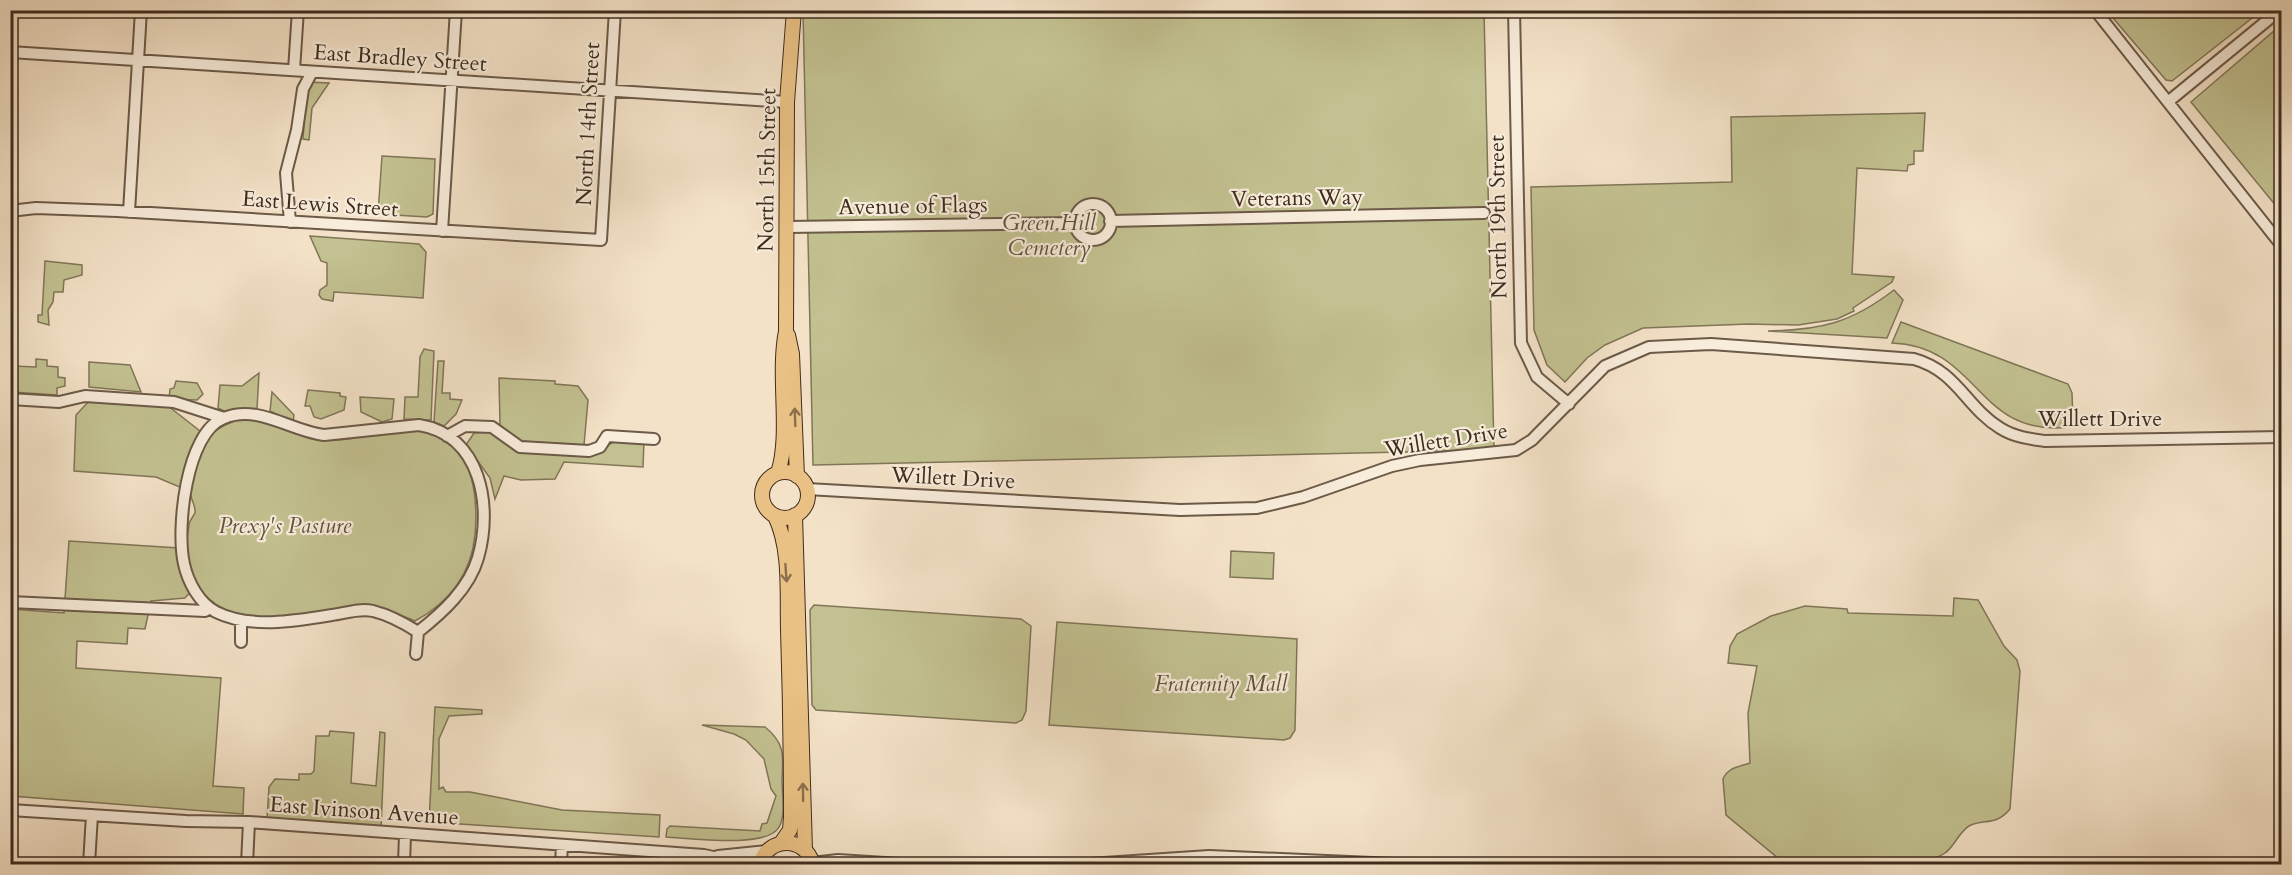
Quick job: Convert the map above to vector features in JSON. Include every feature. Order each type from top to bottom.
[{"type":"main road","name":"North 15th Street","points":[[794,10],[787,102],[788,227],[786,330],[782,354],[782,450],[778,473],[765,482],[762,492],[765,507],[775,516],[781,531],[787,580],[796,717]]},
{"type":"main road","name":"North 15th Street","points":[[786,330],[792,354],[797,476]]},
{"type":"main road","points":[[775,516],[784,518],[795,515],[806,503],[807,489],[797,476],[778,473]]},
{"type":"main road","points":[[760,864],[767,850],[781,843],[790,830],[792,817],[796,717],[795,515]]},
{"type":"main road","points":[[796,717],[805,850]]},
{"type":"main road","points":[[781,843],[797,844],[805,850],[813,864]]},
{"type":"street","points":[[129,212],[141,10]]},
{"type":"street","points":[[294,70],[297,10]]},
{"type":"street","points":[[442,231],[456,10]]},
{"type":"street","name":"North 14th Street","points":[[601,240],[615,10]]},
{"type":"street","name":"North 19th Street","points":[[1514,10],[1521,343],[1537,377],[1569,404]]},
{"type":"street","points":[[2095,10],[2282,246]]},
{"type":"street","points":[[2169,101],[2280,10]]},
{"type":"street","name":"East Bradley Street","points":[[10,52],[787,102]]},
{"type":"street","points":[[290,222],[286,173],[297,130],[303,89],[312,72]]},
{"type":"street","points":[[1095,204],[1107,212],[1110,221],[1104,236],[1094,240],[1079,233],[1075,223],[1080,209],[1095,204]]},
{"type":"street","name":"East Lewis Street","points":[[10,211],[36,208],[129,212],[601,240]]},
{"type":"street","name":"Veterans Way","points":[[1110,221],[1484,213]]},
{"type":"street","name":"Avenue of Flags","points":[[788,227],[1075,223]]},
{"type":"street","name":"Willett Drive","points":[[807,489],[1180,510],[1257,508],[1303,497],[1392,466],[1420,460],[1516,450],[1533,441],[1595,374],[1628,354],[1658,345],[1711,344],[1900,357],[1926,362],[1953,380],[1993,423],[2014,435],[2029,439],[2045,441],[2282,437]]},
{"type":"street","points":[[10,399],[59,402],[85,396],[174,402],[224,418]]},
{"type":"street","points":[[416,654],[418,632],[448,608],[478,559],[483,489],[474,462],[447,436],[432,427],[408,424],[324,435],[311,434],[261,414],[224,418],[212,424],[192,463],[186,485],[182,529],[184,563],[191,585],[210,608],[231,619],[254,622],[309,619],[359,610],[390,616],[418,632]]},
{"type":"street","points":[[447,436],[465,426],[492,427],[520,447],[589,451],[600,447],[607,436],[654,439]]},
{"type":"street","points":[[10,602],[205,611],[210,608]]},
{"type":"street","points":[[241,620],[241,642]]},
{"type":"street","name":"East Ivinson Avenue","points":[[10,810],[249,822],[714,856],[745,864]]},
{"type":"street","points":[[88,864],[92,815]]},
{"type":"street","points":[[247,864],[249,822]]},
{"type":"street","points":[[404,864],[405,834]]},
{"type":"street","points":[[561,864],[562,845]]},
{"type":"street","name":"East Ivinson Avenue","points":[[714,856],[767,850]]},
{"type":"street","points":[[1089,864],[1209,856],[1395,864]]},
{"type":"street","points":[[813,864],[838,860],[901,864]]},
{"type":"green space","name":"Green Hill Cemetery","points":[[803,11],[1484,11],[1494,450],[813,465]]},
{"type":"green space","points":[[2107,11],[2261,11],[2172,81],[2166,80]]},
{"type":"green space","points":[[2281,25],[2281,212],[2191,102]]},
{"type":"green space","points":[[307,82],[329,83],[312,108],[309,140],[303,139]]},
{"type":"green space","points":[[1925,113],[1923,151],[1914,151],[1914,164],[1908,165],[1907,171],[1857,168],[1852,274],[1894,277],[1892,282],[1853,308],[1854,311],[1837,319],[1798,325],[1749,324],[1643,328],[1605,345],[1587,358],[1565,382],[1547,365],[1534,330],[1531,187],[1732,182],[1731,117]]},
{"type":"green space","points":[[382,156],[435,159],[433,214],[427,217],[378,214]]},
{"type":"green space","points":[[310,236],[419,244],[426,252],[423,298],[334,292],[333,301],[322,299],[319,295],[320,290],[327,285],[327,263],[321,261]]},
{"type":"green space","points":[[45,261],[82,265],[82,275],[64,280],[63,292],[54,292],[53,302],[48,310],[49,325],[38,322],[38,315],[42,315]]},
{"type":"green space","points":[[1894,290],[1903,300],[1887,338],[1768,331],[1804,329],[1835,322],[1864,310]]},
{"type":"green space","points":[[1901,322],[2068,384],[2072,393],[2073,423],[2069,427],[2038,427],[2014,419],[1995,406],[1944,359],[1921,348],[1892,343]]},
{"type":"green space","points":[[424,349],[434,351],[431,420],[404,419],[405,397],[418,397],[420,357]]},
{"type":"green space","points":[[36,359],[47,360],[47,366],[58,367],[58,377],[65,378],[65,386],[57,388],[57,395],[11,392],[13,366],[36,367]]},
{"type":"green space","points":[[438,361],[444,361],[442,393],[450,393],[450,399],[462,400],[456,414],[444,426],[434,422]]},
{"type":"green space","points":[[89,362],[130,365],[141,392],[89,387]]},
{"type":"green space","points":[[259,373],[257,409],[226,412],[218,408],[220,385],[242,386]]},
{"type":"green space","points":[[499,378],[555,381],[555,384],[578,386],[588,400],[584,445],[519,441],[500,425]]},
{"type":"green space","points":[[176,381],[197,383],[203,394],[197,400],[169,399],[170,389],[174,388]]},
{"type":"green space","points":[[308,390],[340,393],[340,396],[346,397],[344,410],[321,419],[314,417],[310,406],[305,406]]},
{"type":"green space","points":[[272,392],[294,415],[293,422],[270,411]]},
{"type":"green space","points":[[360,397],[394,399],[392,419],[382,422],[361,412]]},
{"type":"green space","points":[[90,400],[168,406],[200,431],[182,488],[156,477],[74,471],[76,415]]},
{"type":"green space","name":"Prexy's Pasture","points":[[245,418],[322,439],[343,440],[411,429],[431,432],[446,439],[458,450],[467,464],[475,499],[473,549],[469,563],[457,586],[439,605],[415,621],[386,610],[367,607],[285,618],[263,618],[224,609],[209,599],[197,585],[190,569],[187,548],[189,524],[195,508],[190,487],[204,443],[216,430]]},
{"type":"green space","points":[[474,433],[495,433],[516,450],[601,451],[613,442],[644,441],[643,467],[564,462],[555,479],[521,480],[504,476],[495,499],[490,478],[466,445]]},
{"type":"green space","points":[[69,541],[179,548],[191,591],[185,598],[151,601],[145,629],[128,628],[127,644],[77,641],[76,668],[221,678],[213,786],[244,788],[243,814],[11,796],[10,609],[64,613]]},
{"type":"green space","points":[[1231,551],[1274,553],[1273,579],[1230,577]]},
{"type":"green space","points":[[1954,598],[1978,600],[2004,646],[2017,660],[2020,671],[2010,809],[1999,818],[1969,826],[1945,853],[1931,859],[1891,866],[1785,864],[1726,815],[1723,779],[1731,770],[1750,763],[1748,713],[1757,666],[1728,663],[1730,646],[1737,634],[1771,616],[1805,606],[1847,609],[1848,613],[1953,616]]},
{"type":"green space","points":[[814,605],[1021,619],[1031,626],[1026,711],[1022,720],[1016,723],[816,710],[812,705],[810,610]]},
{"type":"green space","name":"Fraternity Mall","points":[[1057,622],[1297,639],[1295,730],[1290,738],[1284,740],[1049,725]]},
{"type":"green space","points":[[435,707],[482,710],[482,714],[449,716],[439,739],[439,789],[443,787],[446,792],[470,792],[562,810],[660,815],[659,837],[429,822]]},
{"type":"green space","points":[[702,725],[765,727],[777,739],[783,757],[783,811],[779,827],[772,834],[760,838],[727,841],[666,837],[670,826],[760,831],[762,824],[767,823],[776,796],[771,789],[764,759],[746,740],[734,734]]},
{"type":"green space","points":[[330,731],[354,733],[351,783],[376,786],[380,732],[385,733],[381,828],[267,819],[269,787],[275,779],[299,780],[299,774],[311,774],[314,771],[316,736],[329,736]]}]
